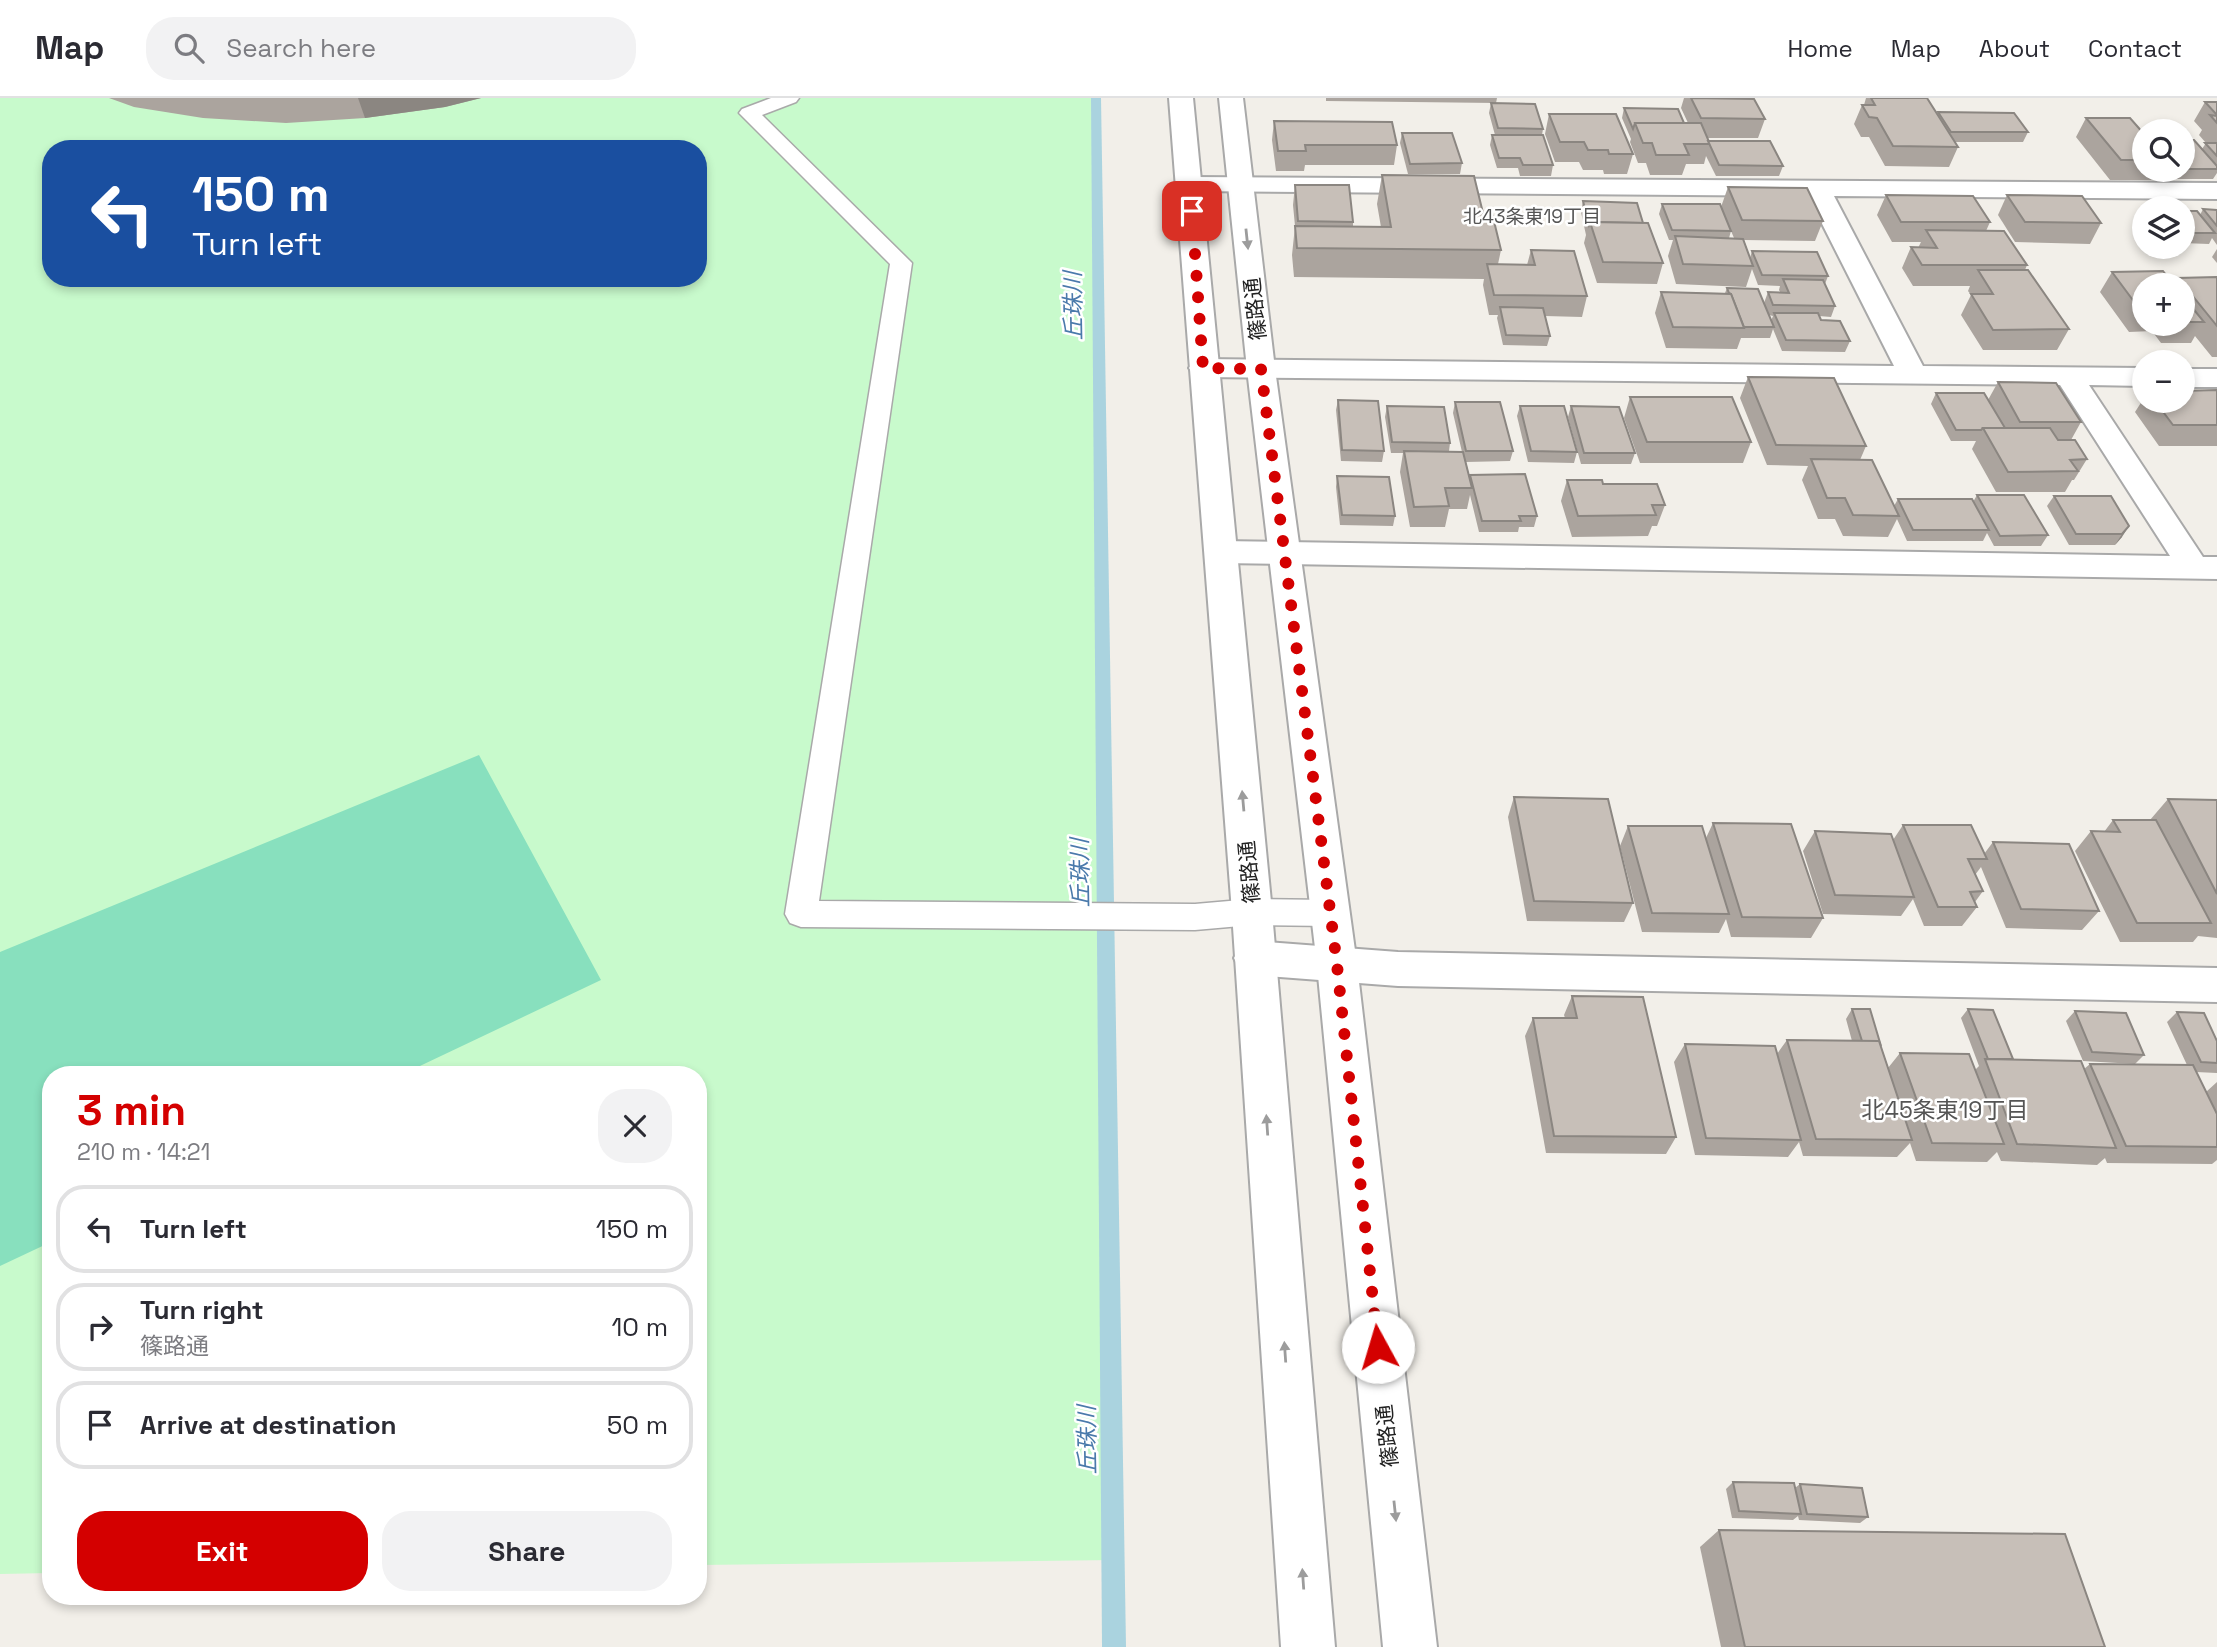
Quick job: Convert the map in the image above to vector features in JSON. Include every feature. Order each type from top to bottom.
[{"type":"street","name":"篠路通","points":[[1181,98],[1252,912],[1308,1647]]},
{"type":"street","name":"篠路通","points":[[1231,98],[1261,369],[1337,965],[1410,1647]]},
{"type":"street","points":[[1190,184],[2217,191]]},
{"type":"street","points":[[1816,188],[1913,375]]},
{"type":"street","points":[[1203,368],[2132,377]]},
{"type":"street","points":[[2069,377],[2206,568]]},
{"type":"street","points":[[2195,378],[2217,378]]},
{"type":"street","points":[[1222,552],[2206,568]]},
{"type":"street","points":[[1254,958],[1425,969],[2217,985]]},
{"type":"lane","points":[[789,98],[749,113],[901,263],[801,914],[1176,916],[1252,912],[1330,913]]},
{"type":"green space","points":[[0,98],[1096,98],[1113,1560],[707,1565],[707,1066],[42,1066],[42,1573],[0,1574]]},
{"type":"green space","points":[[479,755],[601,980],[420,1066],[42,1066],[42,1246],[0,1266],[0,952]]},
{"type":"building","points":[[1691,98],[1754,99],[1765,119],[1701,118]]},
{"type":"building","points":[[1871,98],[1927,98],[1958,147],[1893,146],[1877,118],[1869,117],[1862,105],[1875,105]]},
{"type":"building","points":[[2205,102],[2217,102],[2217,115]]},
{"type":"building","points":[[1491,103],[1535,104],[1543,129],[1498,128]]},
{"type":"building","points":[[1624,108],[1678,109],[1684,123],[1635,123],[1633,129]]},
{"type":"building","points":[[1938,112],[2014,113],[2028,132],[1951,132]]},
{"type":"building","points":[[1549,114],[1616,114],[1633,154],[1609,154],[1608,150],[1588,150],[1584,142],[1560,142]]},
{"type":"building","points":[[2086,118],[2130,118],[2132,120],[2132,160],[2121,160]]},
{"type":"building","points":[[1274,121],[1392,122],[1397,145],[1305,145],[1306,151],[1278,151]]},
{"type":"building","points":[[1635,123],[1701,123],[1710,144],[1684,144],[1689,155],[1656,155],[1652,143],[1643,143]]},
{"type":"building","points":[[1402,133],[1452,133],[1462,163],[1410,164]]},
{"type":"building","points":[[1492,135],[1543,135],[1553,165],[1523,165],[1520,158],[1499,158]]},
{"type":"building","points":[[1708,141],[1770,141],[1783,166],[1719,165]]},
{"type":"building","points":[[2195,141],[2217,166],[2217,169],[2195,169]]},
{"type":"building","points":[[2205,143],[2217,143],[2217,156]]},
{"type":"building","points":[[1382,175],[1474,176],[1483,213],[1492,213],[1501,250],[1297,248],[1295,226],[1391,227]]},
{"type":"building","points":[[1295,185],[1349,185],[1353,222],[1298,221]]},
{"type":"building","points":[[1728,187],[1807,188],[1823,221],[1742,220]]},
{"type":"building","points":[[1886,195],[1973,196],[1990,222],[1901,222]]},
{"type":"building","points":[[2007,195],[2082,196],[2101,223],[2025,222]]},
{"type":"building","points":[[1583,201],[1637,203],[1643,223],[1590,222],[1589,225]]},
{"type":"building","points":[[1662,204],[1720,204],[1731,231],[1672,230]]},
{"type":"building","points":[[2203,209],[2217,210],[2217,226]]},
{"type":"building","points":[[2195,211],[2197,211],[2215,233],[2195,233]]},
{"type":"building","points":[[1590,222],[1648,223],[1663,263],[1603,262]]},
{"type":"building","points":[[1926,230],[2004,231],[2027,265],[1922,265],[1911,247],[1937,248]]},
{"type":"building","points":[[1675,236],[1743,239],[1753,266],[1683,264]]},
{"type":"building","points":[[1531,250],[1574,251],[1587,296],[1494,295],[1487,264],[1535,265]]},
{"type":"building","points":[[1752,251],[1817,252],[1828,276],[1762,275]]},
{"type":"building","points":[[1978,270],[2028,270],[2069,329],[1993,330],[1971,294],[1993,294]]},
{"type":"building","points":[[2112,272],[2165,273],[2132,273],[2132,299]]},
{"type":"building","points":[[2217,277],[2217,326],[2195,299],[2195,278]]},
{"type":"building","points":[[1783,279],[1823,280],[1835,306],[1773,305],[1768,292],[1789,293]]},
{"type":"building","points":[[1727,288],[1758,289],[1774,327],[1744,327]]},
{"type":"building","points":[[1661,292],[1731,294],[1744,328],[1673,327]]},
{"type":"building","points":[[1500,307],[1543,308],[1550,336],[1506,335]]},
{"type":"building","points":[[2195,311],[2204,322],[2195,322]]},
{"type":"building","points":[[1774,313],[1818,313],[1821,320],[1840,321],[1850,341],[1786,340]]},
{"type":"building","points":[[1748,377],[1834,378],[1866,446],[1776,445]]},
{"type":"building","points":[[1998,382],[2056,383],[2081,422],[2020,422]]},
{"type":"building","points":[[2217,390],[2217,425],[2173,425],[2164,413],[2195,413],[2195,391]]},
{"type":"building","points":[[1936,393],[1984,393],[2005,428],[1956,430]]},
{"type":"building","points":[[1630,397],[1732,397],[1751,442],[1647,442]]},
{"type":"building","points":[[1338,400],[1378,401],[1384,451],[1342,450]]},
{"type":"building","points":[[1455,402],[1500,402],[1513,451],[1466,451]]},
{"type":"building","points":[[1387,406],[1444,407],[1450,443],[1392,442]]},
{"type":"building","points":[[1520,406],[1564,406],[1577,452],[1531,451]]},
{"type":"building","points":[[1571,406],[1619,407],[1635,453],[1584,453]]},
{"type":"building","points":[[1983,428],[2050,428],[2058,440],[2075,440],[2087,459],[2070,460],[2078,471],[2008,472]]},
{"type":"building","points":[[1404,451],[1463,452],[1472,488],[1445,488],[1449,506],[1414,507]]},
{"type":"building","points":[[1811,459],[1872,460],[1899,516],[1853,515],[1845,498],[1827,498]]},
{"type":"building","points":[[1525,474],[1537,516],[1519,516],[1521,521],[1482,521],[1470,475]]},
{"type":"building","points":[[1337,476],[1389,477],[1395,516],[1342,515]]},
{"type":"building","points":[[1567,480],[1602,480],[1603,484],[1657,484],[1665,505],[1652,505],[1656,515],[1578,516]]},
{"type":"building","points":[[1977,495],[2024,495],[2048,535],[2000,536]]},
{"type":"building","points":[[2054,496],[2111,496],[2129,526],[2122,534],[2076,534]]},
{"type":"building","points":[[1898,499],[1972,499],[1989,530],[1913,530]]},
{"type":"building","points":[[1514,797],[1608,799],[1633,903],[1534,901]]},
{"type":"building","points":[[2168,799],[2217,800],[2217,894]]},
{"type":"building","points":[[2113,820],[2156,820],[2211,923],[2137,923],[2091,831],[2120,832]]},
{"type":"building","points":[[1713,823],[1791,824],[1823,918],[1742,917]]},
{"type":"building","points":[[1903,825],[1971,825],[1987,859],[1968,859],[1983,891],[1970,892],[1977,907],[1938,907]]},
{"type":"building","points":[[1628,826],[1702,826],[1729,914],[1652,913]]},
{"type":"building","points":[[1815,831],[1891,834],[1914,897],[1835,895]]},
{"type":"building","points":[[1993,842],[2069,844],[2099,911],[2021,909]]},
{"type":"building","points":[[1572,996],[1643,997],[1676,1137],[1554,1136],[1533,1018],[1577,1018]]},
{"type":"building","points":[[1852,1009],[1870,1009],[1881,1046],[1879,1041],[1862,1041]]},
{"type":"building","points":[[1968,1009],[1993,1010],[2013,1059],[1988,1059]]},
{"type":"building","points":[[2075,1011],[2126,1013],[2144,1055],[2092,1052]]},
{"type":"building","points":[[2177,1012],[2204,1013],[2217,1041],[2217,1063],[2201,1062]]},
{"type":"building","points":[[1787,1040],[1879,1041],[1912,1140],[1816,1139]]},
{"type":"building","points":[[1685,1044],[1775,1046],[1801,1140],[1706,1138]]},
{"type":"building","points":[[1900,1053],[1969,1054],[2004,1144],[1932,1143]]},
{"type":"building","points":[[1985,1059],[2081,1061],[2116,1148],[2017,1144]]},
{"type":"building","points":[[2090,1064],[2193,1065],[2217,1114],[2217,1147],[2126,1146]]},
{"type":"building","points":[[1733,1482],[1794,1483],[1801,1514],[1739,1511]]},
{"type":"building","points":[[1800,1484],[1862,1488],[1868,1517],[1807,1514]]},
{"type":"building","points":[[1719,1530],[2065,1534],[2105,1647],[1745,1647]]},
{"type":"waterway","name":"丘珠川","points":[[1096,98],[1114,1647]]},
{"type":"district","name":"北43条東19丁目","points":[[1532,216]]},
{"type":"district","name":"北45条東19丁目","points":[[1945,1110]]},
{"type":"route","points":[[1192,211],[1203,368],[1261,369],[1337,965],[1378,1347]]}]
